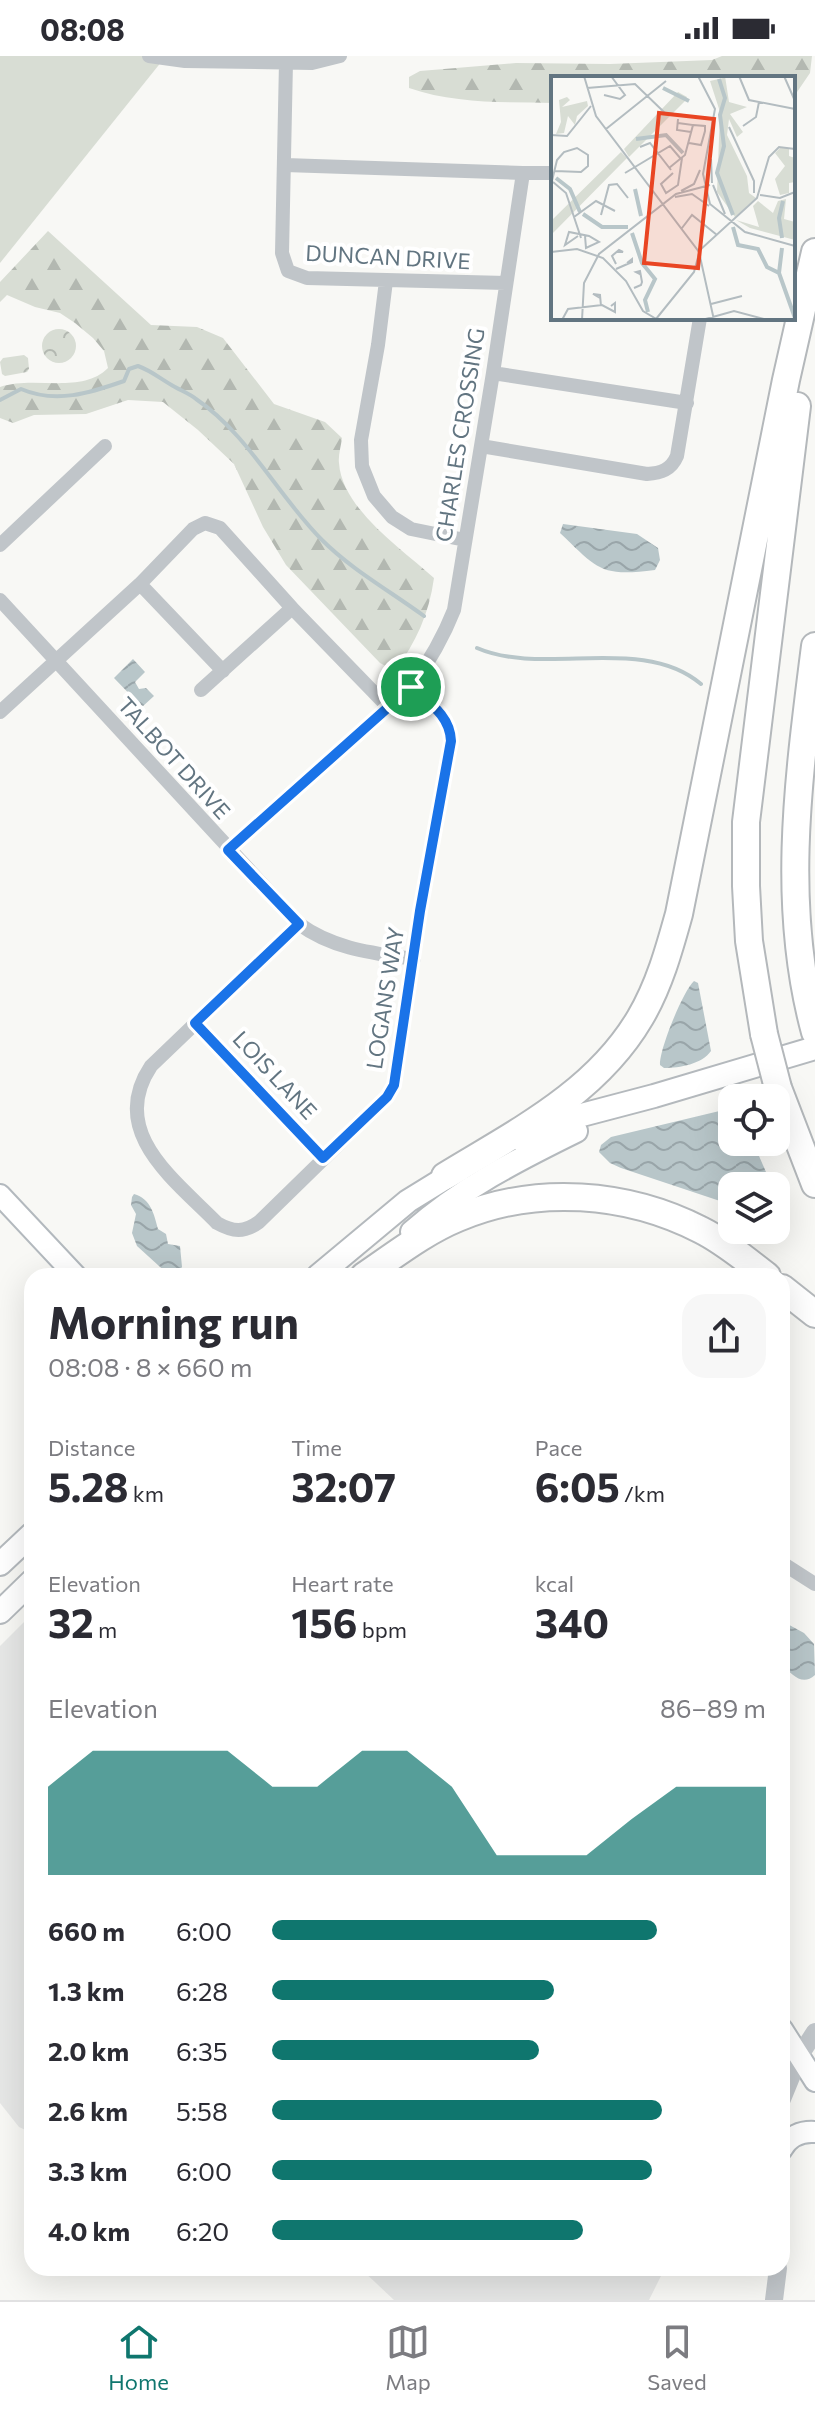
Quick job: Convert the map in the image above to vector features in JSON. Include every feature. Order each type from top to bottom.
[{"type":"highway","points":[[445,1176],[566,1100],[593,1078],[640,1018],[655,988],[679,914],[783,395],[815,252]]},
{"type":"highway","points":[[815,264],[746,822],[749,941],[764,1034],[778,1088],[815,1184]]},
{"type":"highway","points":[[814,1027],[798,935],[795,841],[800,766],[815,646]]},
{"type":"highway","points":[[376,1268],[425,1234],[459,1217],[533,1199],[570,1197],[641,1206],[669,1216],[703,1231],[756,1268]]},
{"type":"highway","points":[[790,1294],[815,1314]]},
{"type":"main road","points":[[327,1268],[375,1227],[445,1176],[520,1139],[578,1116],[815,1048]]},
{"type":"main road","points":[[373,1268],[420,1225],[472,1187],[582,1127],[654,1096]]},
{"type":"main road","points":[[0,1195],[68,1268]]},
{"type":"main road","points":[[0,1564],[24,1542]]},
{"type":"main road","points":[[0,1612],[24,1589]]},
{"type":"main road","points":[[790,2041],[815,2081]]},
{"type":"main road","points":[[790,2140],[798,2134],[815,2132]]},
{"type":"street","points":[[149,56],[185,61],[312,63],[340,56]]},
{"type":"street","name":"DUNCAN DRIVE","points":[[286,62],[282,253],[288,271],[307,278],[506,283]]},
{"type":"street","points":[[285,165],[551,173]]},
{"type":"street","name":"CHARLES CROSSING","points":[[228,850],[411,687],[444,636],[454,610],[523,173]]},
{"type":"street","points":[[386,281],[361,440],[365,474],[374,496],[401,523],[431,534],[465,540]]},
{"type":"street","points":[[481,446],[647,474],[664,471],[674,463],[700,320]]},
{"type":"street","points":[[493,373],[687,403]]},
{"type":"street","points":[[0,545],[105,446]]},
{"type":"street","points":[[0,712],[140,584],[193,529],[205,523],[220,528],[388,707]]},
{"type":"street","points":[[140,584],[223,671]]},
{"type":"street","name":"TALBOT DRIVE","points":[[0,600],[299,924],[316,937],[332,943],[363,952],[414,959]]},
{"type":"street","points":[[201,690],[292,608]]},
{"type":"street","name":"LOGANS WAY","points":[[299,924],[151,1066],[142,1080],[137,1100],[137,1118],[143,1139],[155,1159],[217,1223],[229,1229],[249,1229],[259,1222],[387,1097],[394,1085],[420,911],[451,741],[450,728],[443,715],[411,687]]},
{"type":"street","name":"LOIS LANE","points":[[195,1023],[323,1158]]},
{"type":"street","points":[[790,1568],[815,1584]]},
{"type":"street","points":[[790,2079],[800,2055],[815,2032]]},
{"type":"street","points":[[774,2300],[777,2276]]},
{"type":"shaded area","points":[[24,1622],[24,2129],[0,2103],[0,1646]]},
{"type":"shaded area","points":[[368,2276],[661,2276],[649,2300],[394,2300]]},
{"type":"green space","points":[[0,56],[166,56],[0,263]]},
{"type":"green space","points":[[722,56],[812,56],[810,73],[795,95],[795,76],[551,76],[551,103],[462,100],[409,88],[409,77],[420,71],[516,63],[610,64],[712,60]]},
{"type":"green space","points":[[48,231],[151,325],[197,327],[223,338],[274,404],[325,422],[342,438],[339,463],[351,496],[376,527],[434,578],[420,627],[395,671],[380,663],[286,565],[263,527],[234,464],[163,402],[128,400],[86,414],[34,415],[13,423],[0,418],[0,387],[85,381],[108,368],[104,351],[93,338],[60,313],[7,295],[0,302],[0,282]]},
{"type":"green space","points":[[59,329],[71,334],[76,346],[71,358],[59,363],[47,358],[42,346],[47,334]]},
{"type":"green space","points":[[24,355],[28,358],[27,372],[2,374],[0,362],[3,358]]},
{"type":"water","points":[[563,524],[637,534],[658,548],[660,560],[655,570],[622,572],[601,568],[560,533]]},
{"type":"water","points":[[133,659],[145,672],[135,682],[139,689],[146,688],[154,696],[142,707],[114,678]]},
{"type":"water","points":[[694,981],[698,983],[711,1051],[690,1064],[664,1068],[660,1065],[667,1034]]},
{"type":"water","points":[[718,1111],[718,1156],[759,1156],[766,1172],[718,1172],[718,1200],[610,1163],[599,1152],[601,1145],[611,1137]]},
{"type":"water","points":[[134,1194],[140,1196],[148,1203],[158,1229],[166,1234],[168,1244],[180,1246],[181,1268],[161,1268],[137,1246],[132,1233],[136,1214],[131,1205]]},
{"type":"water","points":[[790,1625],[804,1633],[814,1644],[815,1675],[806,1680],[790,1672]]},
{"type":"waterway","points":[[0,400],[21,389],[47,396],[86,393],[124,381],[129,369],[138,366],[148,370],[215,413],[247,447],[322,540],[358,571],[424,616]]},
{"type":"waterway","points":[[477,648],[503,656],[532,659],[622,658],[651,661],[677,669],[701,684]]},
{"type":"route","points":[[411,687],[443,715],[450,728],[451,741],[420,911],[394,1085],[387,1097],[323,1158],[195,1023],[299,924],[228,850],[411,687]]}]
